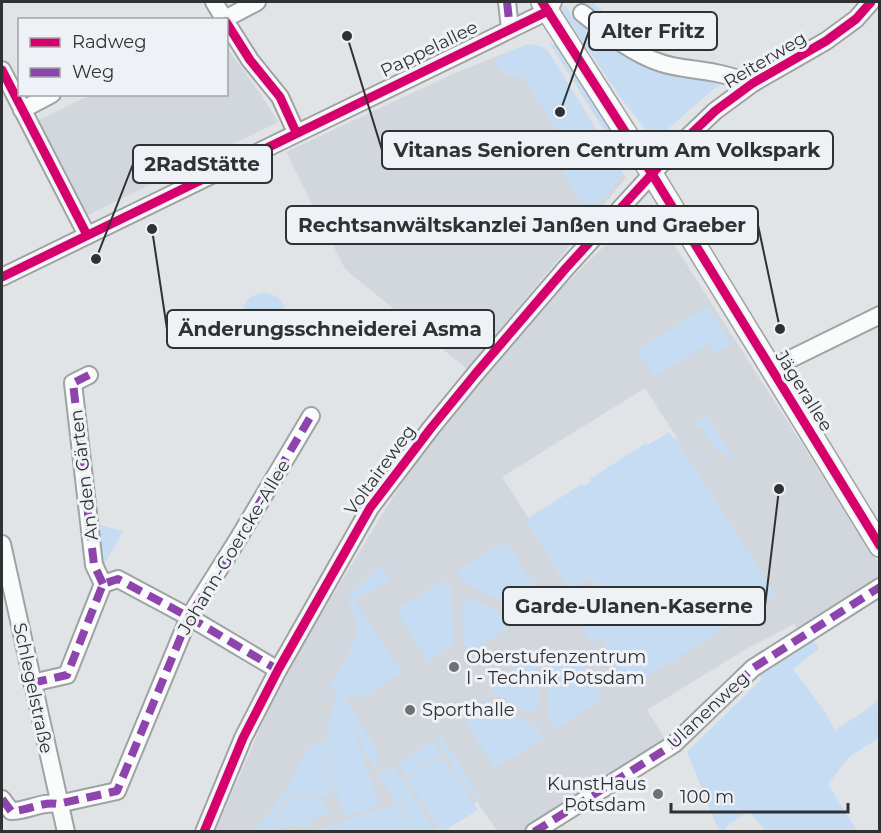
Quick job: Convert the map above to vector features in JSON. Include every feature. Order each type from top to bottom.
[{"type":"main road","name":"Jägerallee","points":[[548,4],[879,546]]},
{"type":"street","points":[[214,2],[224,18]]},
{"type":"street","points":[[228,18],[257,2]]},
{"type":"street","points":[[507,2],[510,29]]},
{"type":"street","name":"Reiterweg","points":[[652,174],[715,111],[753,83],[826,41],[856,19],[871,2]]},
{"type":"street","name":"Pappelallee","points":[[2,277],[510,29],[548,4]]},
{"type":"street","points":[[582,13],[619,41],[658,62],[683,69],[717,73],[753,83]]},
{"type":"street","points":[[228,25],[250,60],[280,97],[296,132]]},
{"type":"street","points":[[2,70],[87,235]]},
{"type":"street","points":[[22,110],[48,96]]},
{"type":"street","name":"Voltaireweg","points":[[204,831],[243,738],[278,670],[370,508],[476,373],[566,268],[652,174]]},
{"type":"street","points":[[770,369],[879,315]]},
{"type":"street","name":"An den Gärten","points":[[89,375],[73,383],[94,565],[103,584]]},
{"type":"street","name":"Johann-Goercke-Allee","points":[[58,804],[117,791],[189,617],[311,416]]},
{"type":"street","name":"Schlegelstraße","points":[[2,544],[58,804],[66,831]]},
{"type":"street","points":[[32,683],[67,675],[103,584],[118,579],[189,617],[278,670]]},
{"type":"street","name":"Ulanenweg","points":[[534,831],[674,744],[753,668],[879,587]]},
{"type":"street","points":[[2,799],[11,811],[25,811],[49,802],[58,804]]},
{"type":"shaded area","points":[[582,2],[592,2],[628,31],[655,43],[652,50],[625,37]]},
{"type":"shaded area","points":[[566,5],[573,18],[619,51],[646,66],[678,77],[726,81],[667,130],[655,132],[646,130],[618,94],[561,9]]},
{"type":"shaded area","points":[[549,42],[563,54],[629,161],[626,162],[615,148]]},
{"type":"shaded area","points":[[530,44],[548,51],[624,174],[589,214],[564,175],[570,152],[524,79],[502,74],[494,58]]},
{"type":"shaded area","points":[[525,45],[536,45],[548,51],[626,178],[467,369],[345,269],[286,152],[455,73]]},
{"type":"shaded area","points":[[228,49],[278,122],[84,217],[37,121],[88,96],[228,96]]},
{"type":"shaded area","points":[[648,215],[662,226],[879,564],[879,578],[799,631],[794,624],[746,649],[647,710],[667,742],[523,831],[497,831],[477,802],[433,831],[215,832],[270,706],[311,631],[412,466],[456,410],[555,294],[632,219]],"holes":[[[645,388],[679,441],[629,688],[601,637],[583,627],[611,609],[590,577],[570,590],[502,477]]]},
{"type":"shaded area","points":[[264,293],[279,300],[286,315],[279,330],[264,337],[249,330],[242,315],[249,300]]},
{"type":"shaded area","points":[[708,306],[731,344],[715,354],[708,344],[654,377],[637,350]]},
{"type":"shaded area","points":[[707,416],[734,459],[731,461],[723,450],[718,453],[702,429],[695,425]]},
{"type":"shaded area","points":[[669,432],[673,439],[676,438],[775,595],[629,688],[604,648],[607,646],[601,637],[592,642],[583,627],[611,609],[591,577],[570,590],[527,522],[528,518],[582,484],[583,486],[591,482],[590,479],[646,443],[648,445]]},
{"type":"shaded area","points":[[97,524],[123,531],[103,567]]},
{"type":"shaded area","points":[[506,541],[539,593],[514,609],[459,580],[464,576],[456,572]]},
{"type":"shaded area","points":[[381,565],[391,579],[354,600],[402,672],[357,700],[353,694],[346,698],[380,756],[375,759],[380,766],[375,769],[357,732],[354,732],[379,805],[345,817],[320,743],[329,740],[326,728],[337,697],[330,686],[356,637],[357,630],[350,604],[351,594]]},
{"type":"shaded area","points":[[446,578],[446,587],[451,585],[454,644],[428,661],[396,610]]},
{"type":"shaded area","points":[[470,597],[507,617],[508,628],[472,650],[463,645],[462,602]]},
{"type":"shaded area","points":[[810,636],[819,649],[793,669],[824,710],[835,730],[879,699],[879,738],[850,756],[828,784],[857,831],[766,831],[748,811],[725,828],[727,831],[719,831],[687,752],[762,679],[756,672]]},
{"type":"shaded area","points":[[572,648],[603,698],[555,730],[554,722],[549,725],[547,664]]},
{"type":"shaded area","points":[[529,660],[537,665],[539,707],[530,713],[492,692],[492,682]]},
{"type":"shaded area","points":[[486,701],[541,730],[536,733],[544,738],[495,768],[462,716]]},
{"type":"shaded area","points":[[442,735],[482,802],[469,791],[456,774],[437,739]]},
{"type":"shaded area","points":[[433,741],[441,754],[407,776],[398,763]]},
{"type":"shaded area","points":[[318,743],[334,789],[323,799],[304,794],[288,798],[279,812],[278,831],[254,831],[277,803],[311,746]]},
{"type":"shaded area","points":[[442,757],[478,810],[440,832],[407,778]]},
{"type":"shaded area","points":[[393,765],[435,831],[410,831],[400,802],[398,803],[408,831],[324,831],[323,828],[396,804],[378,774]]},
{"type":"shaded area","points":[[308,795],[323,802],[330,813],[310,819],[312,825],[302,828],[300,823],[279,829],[279,816],[285,805],[295,798]]},
{"type":"marked path","points":[[507,2],[510,29]]},
{"type":"marked path","points":[[89,375],[73,383],[94,565],[103,584]]},
{"type":"marked path","points":[[2,799],[11,811],[17,811],[117,791],[189,617],[311,416]]},
{"type":"marked path","points":[[32,683],[67,675],[103,584],[118,579],[189,617],[278,670]]},
{"type":"marked path","points":[[534,832],[674,744],[753,668],[880,587]]},
{"type":"cycle path","points":[[542,2],[652,174],[880,546]]},
{"type":"cycle path","points":[[204,832],[243,738],[278,670],[370,508],[431,428],[566,268],[673,151],[715,111],[753,83],[826,41],[856,19],[871,2]]},
{"type":"cycle path","points":[[2,277],[548,11]]},
{"type":"cycle path","points":[[228,25],[250,60],[280,97],[296,132]]},
{"type":"cycle path","points":[[2,70],[87,235]]},
{"type":"place","name":"Vitanas Senioren Centrum Am Volkspark","points":[[347,36]]},
{"type":"place","name":"Alter Fritz","points":[[560,112]]},
{"type":"place","name":"Änderungsschneiderei Asma","points":[[152,229]]},
{"type":"place","name":"2RadStätte","points":[[96,259]]},
{"type":"place","name":"Rechtsanwältskanzlei Janßen und Graeber","points":[[780,329]]},
{"type":"place","name":"Garde-Ulanen-Kaserne","points":[[779,489]]},
{"type":"place","name":"Oberstufenzentrum I - Technik Potsdam","points":[[454,667]]},
{"type":"place","name":"Sporthalle","points":[[410,710]]},
{"type":"place","name":"KunstHaus Potsdam","points":[[658,794]]}]
